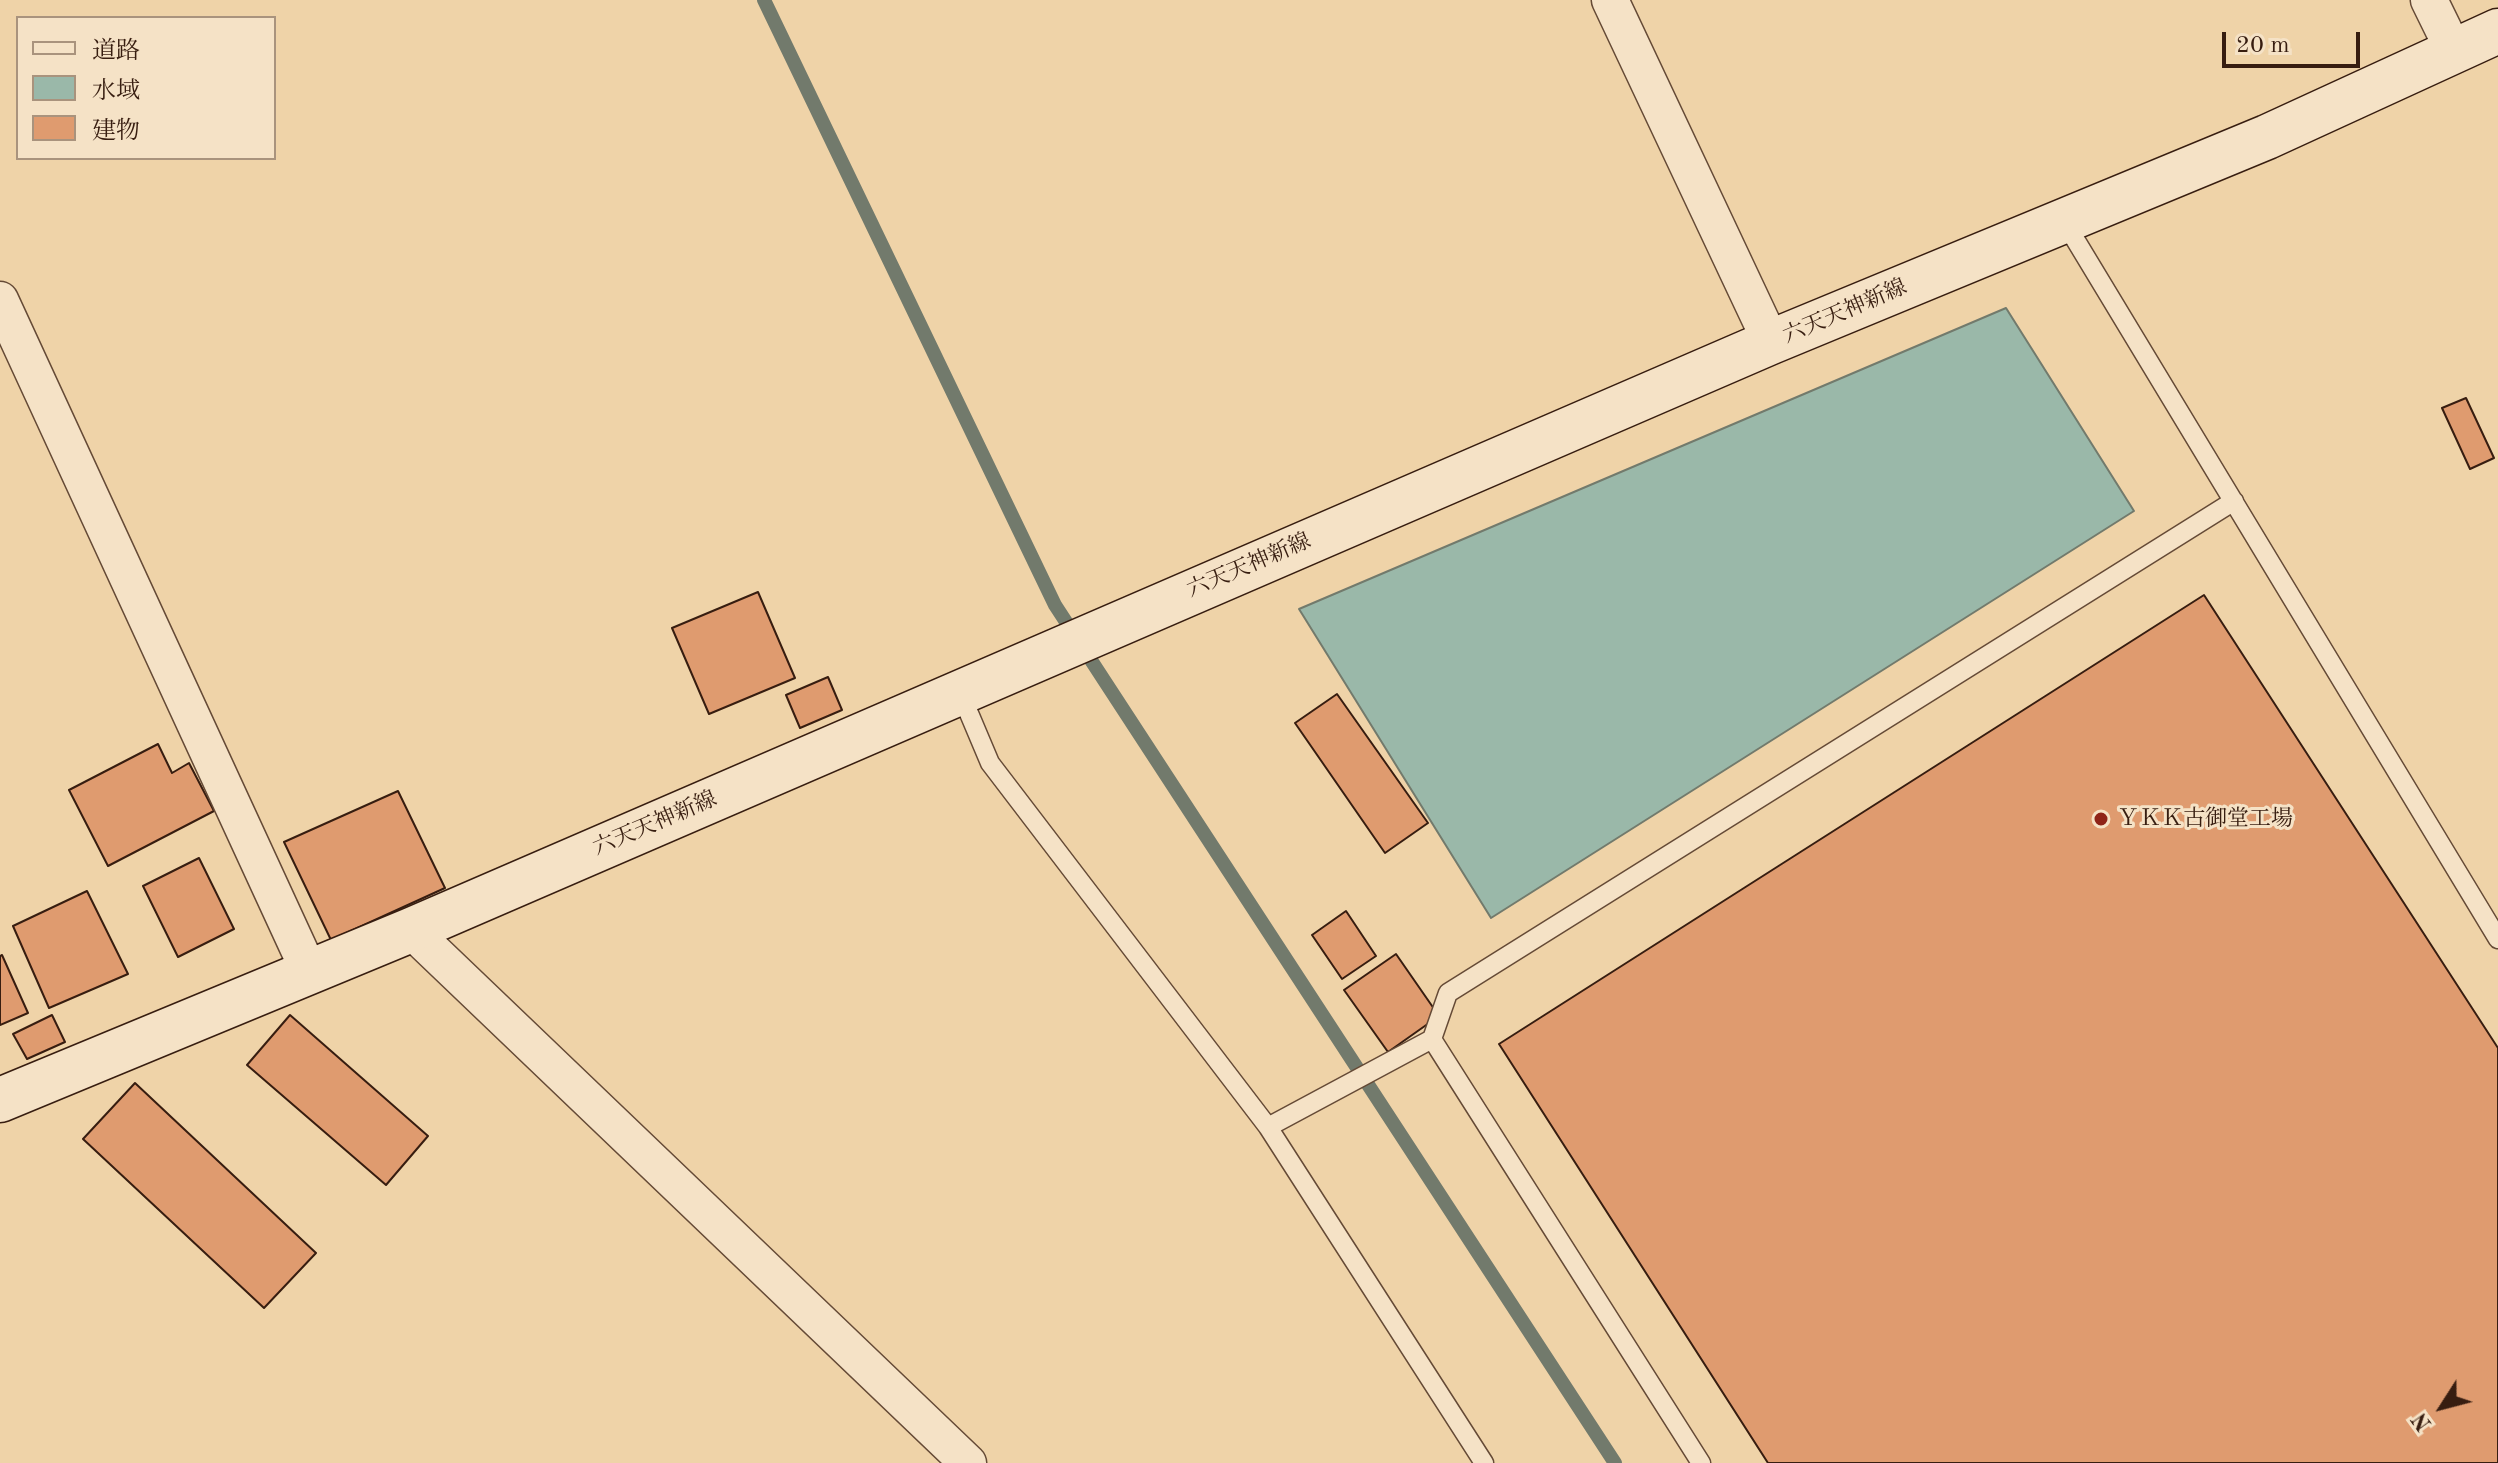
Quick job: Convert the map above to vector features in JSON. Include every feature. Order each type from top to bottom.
[{"type":"main road","name":"六天天神新線","points":[[0,1100],[411,930],[1771,342],[2267,137],[2498,31]]},
{"type":"street","points":[[1610,0],[1771,342]]},
{"type":"street","points":[[2429,0],[2454,51]]},
{"type":"street","points":[[0,300],[309,971]]},
{"type":"street","points":[[411,930],[968,1463]]},
{"type":"lane","points":[[2064,221],[2498,939]]},
{"type":"lane","points":[[1268,1127],[1432,1039],[1448,993],[2234,501]]},
{"type":"lane","points":[[960,692],[990,763],[1268,1127],[1484,1463]]},
{"type":"lane","points":[[1432,1039],[1701,1463]]},
{"type":"water","points":[[2006,308],[2134,511],[1491,918],[1299,609]]},
{"type":"building","points":[[2466,398],[2494,458],[2470,469],[2442,408]]},
{"type":"building","points":[[758,592],[795,678],[709,714],[672,628]]},
{"type":"building","name":"ＹＫＫ古御堂工場","points":[[2204,595],[2498,1048],[2498,1463],[1768,1463],[1499,1044]]},
{"type":"building","points":[[828,677],[842,710],[800,728],[786,695]]},
{"type":"building","points":[[1337,694],[1428,823],[1385,853],[1295,723]]},
{"type":"building","points":[[158,744],[172,773],[189,763],[214,811],[108,866],[69,790]]},
{"type":"building","points":[[398,791],[445,888],[331,940],[284,842]]},
{"type":"building","points":[[199,858],[234,929],[178,957],[143,886]]},
{"type":"building","points":[[87,891],[128,974],[49,1008],[13,926]]},
{"type":"building","points":[[1346,911],[1376,956],[1342,979],[1312,935]]},
{"type":"building","points":[[1396,954],[1439,1016],[1388,1052],[1344,990]]},
{"type":"building","points":[[0,956],[28,1013],[0,1025]]},
{"type":"building","points":[[52,1015],[65,1042],[27,1059],[13,1034]]},
{"type":"building","points":[[290,1015],[428,1136],[386,1185],[247,1065]]},
{"type":"building","points":[[135,1083],[316,1253],[264,1308],[83,1139]]},
{"type":"waterway","points":[[764,0],[1055,605],[1615,1463]]},
{"type":"place","name":"ＹＫＫ古御堂工場","points":[[2101,819]]}]
